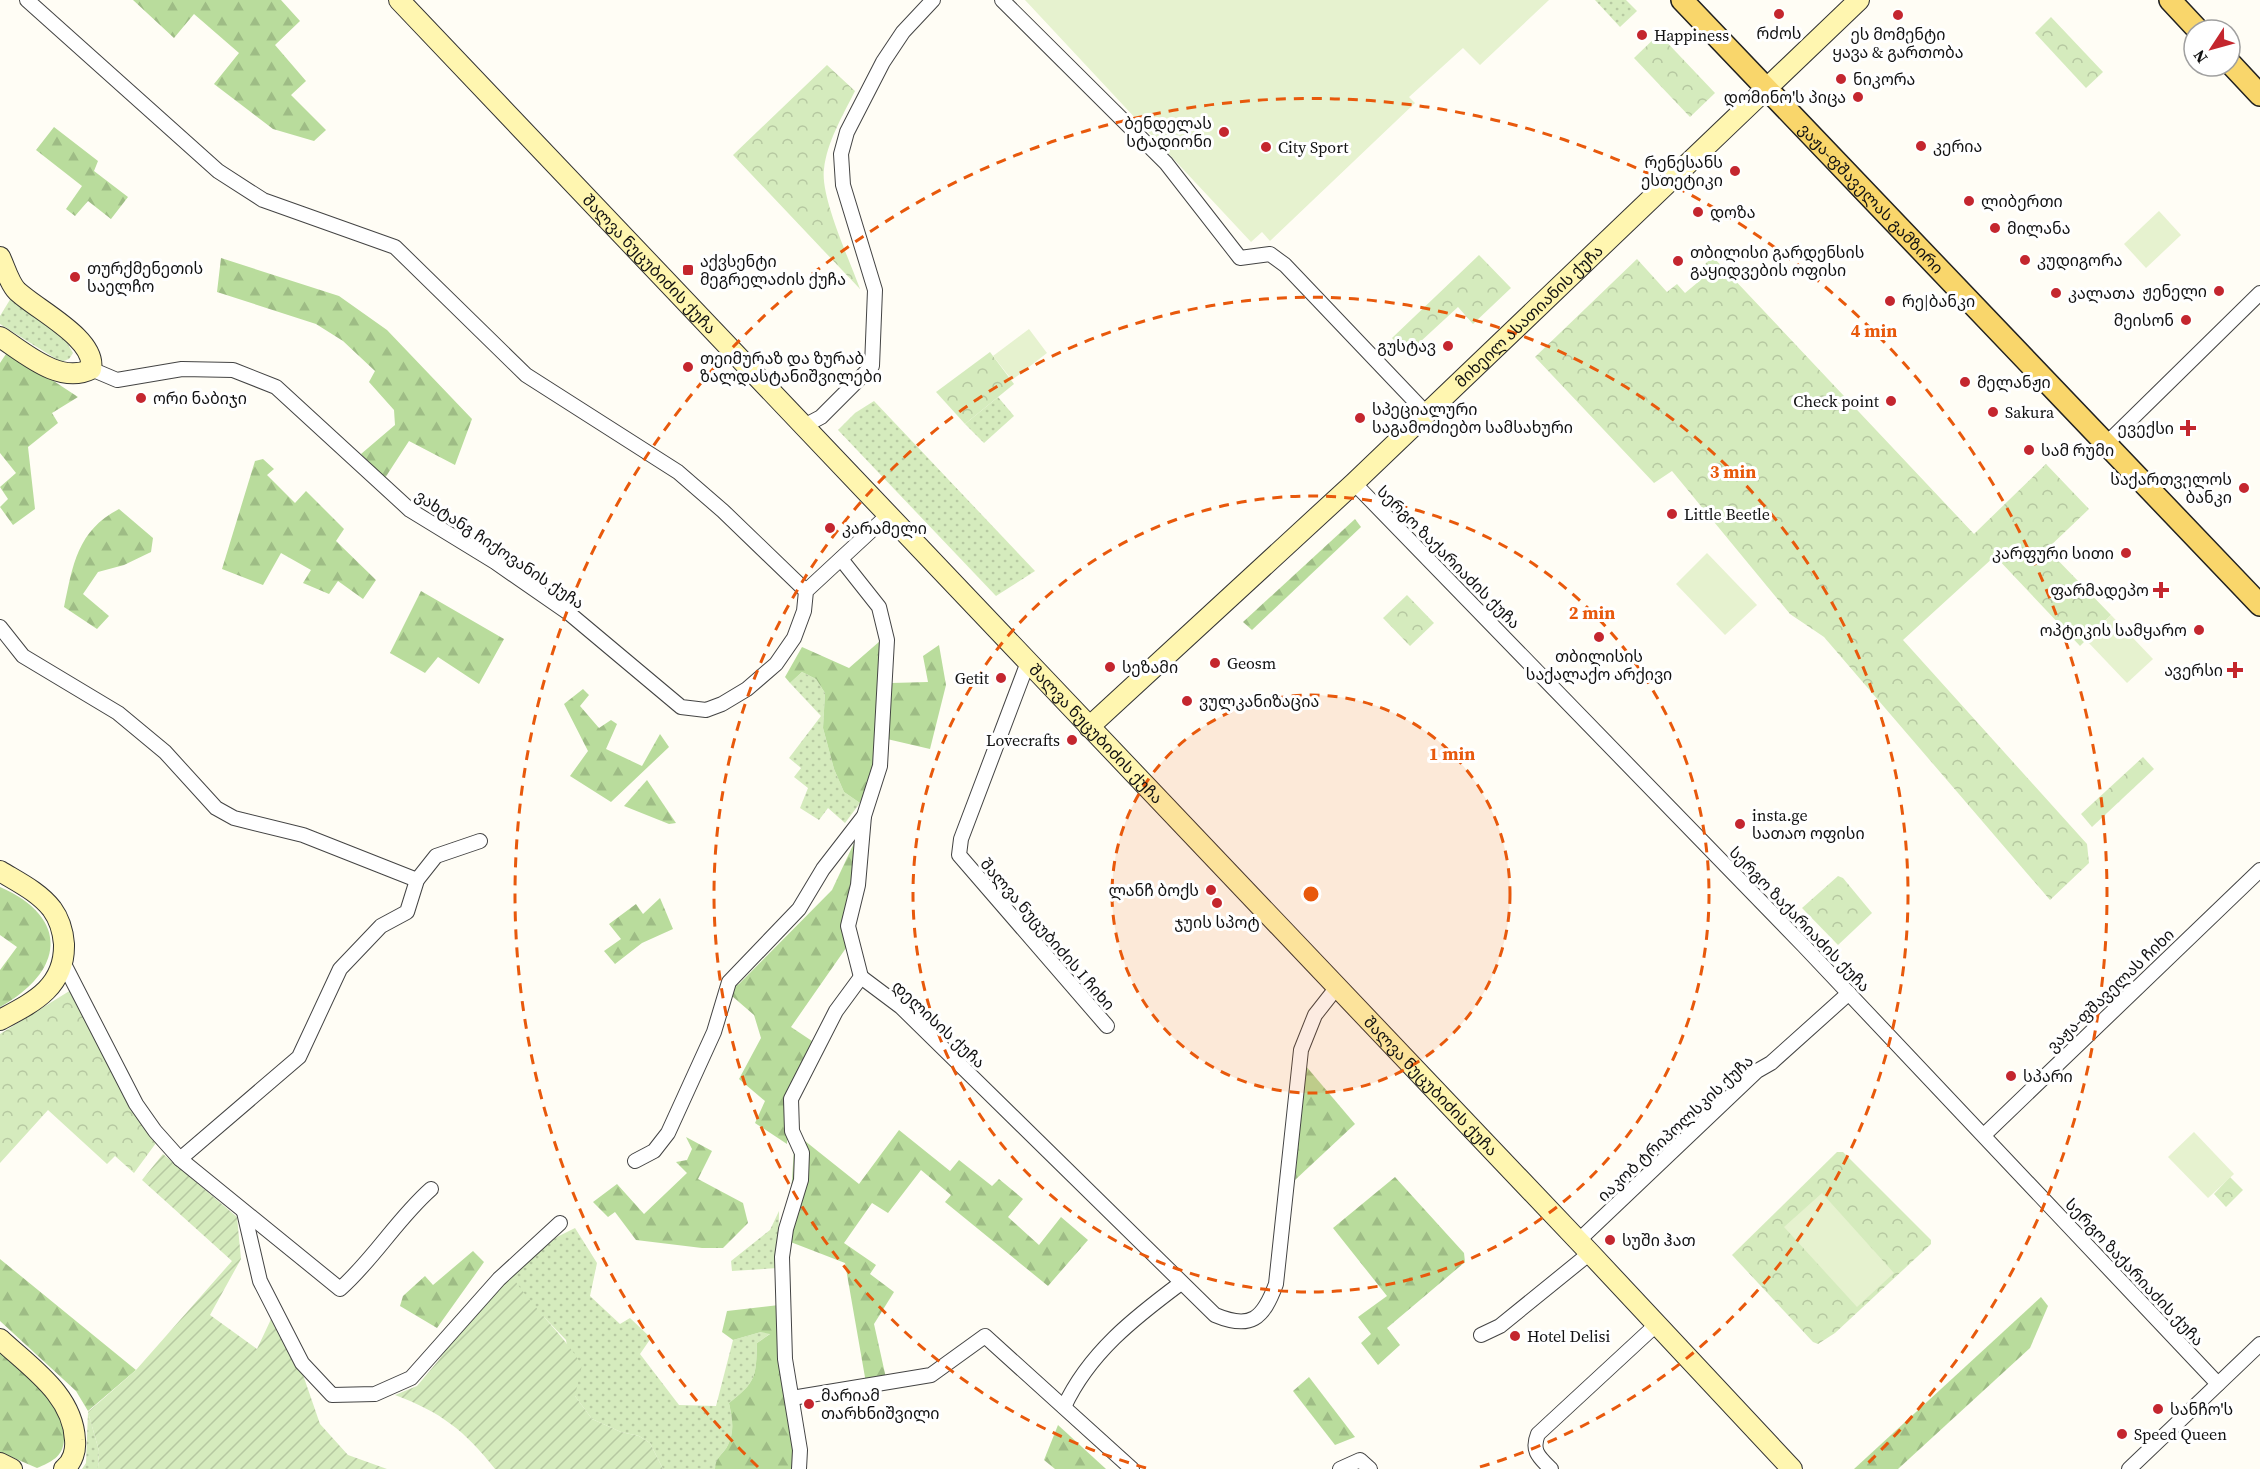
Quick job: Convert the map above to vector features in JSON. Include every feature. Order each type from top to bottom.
[{"type":"main road","name":"შალვა ნუცუბიძის ქუჩა","points":[[399,0],[1584,1247],[1792,1469]]},
{"type":"main road","name":"ვაჟა-ფშაველას გამზირი","points":[[1682,0],[2108,442],[2260,604]]},
{"type":"main road","name":"მიხეილ ასათიანის ქუჩა","points":[[1089,727],[1354,483],[1859,0]]},
{"type":"main road","points":[[2170,0],[2187,18]]},
{"type":"main road","points":[[2242,76],[2260,95]]},
{"type":"main road","points":[[0,257],[14,289],[85,345],[93,360],[91,369],[81,374],[69,374],[49,368],[0,338]]},
{"type":"main road","points":[[0,871],[30,889],[52,908],[61,924],[64,964],[55,981],[39,998],[0,1020]]},
{"type":"main road","points":[[0,1339],[66,1404],[74,1422],[76,1450],[64,1469]]},
{"type":"main road","points":[[0,1463],[12,1469]]},
{"type":"street","points":[[27,0],[218,171],[263,200],[395,247],[526,375],[678,472],[723,511],[806,591],[888,515]]},
{"type":"street","points":[[804,426],[821,417],[872,366],[875,290],[843,185],[841,154],[847,132],[883,62],[903,32],[933,0]]},
{"type":"street","points":[[1002,0],[1166,163],[1240,258],[1270,254],[1285,265],[1426,413]]},
{"type":"street","points":[[2108,442],[2260,293]]},
{"type":"street","name":"ვახტანგ ჩიქოვანის ქუჩა","points":[[91,369],[117,380],[182,369],[233,370],[276,387],[410,510],[570,614],[681,707],[706,710],[722,704],[747,689],[776,664],[794,638],[804,611],[806,591]]},
{"type":"street","name":"სერგო ზაქარიაძის ქუჩა","points":[[1354,483],[1849,993],[2218,1384]]},
{"type":"street","points":[[799,1469],[800,1450],[785,1359],[782,1257],[786,1229],[801,1180],[802,1153],[792,1131],[791,1099],[836,1011],[861,977],[848,926],[858,885],[864,816],[880,766],[887,640],[879,607],[841,559]]},
{"type":"street","points":[[0,627],[23,656],[118,713],[165,752],[216,808],[234,818],[303,836],[417,880]]},
{"type":"street","name":"შალვა ნუცუბიძის I ჩიხი","points":[[1028,662],[961,839],[958,855],[1107,1026]]},
{"type":"street","points":[[635,1161],[654,1151],[668,1133],[714,1032],[729,982],[799,909],[823,869],[864,816]]},
{"type":"street","points":[[180,1159],[299,1057],[340,969],[381,926],[406,912],[417,880],[436,856],[480,840]]},
{"type":"street","name":"ვაჟა-ფშაველას ჩიხი","points":[[1984,1135],[2260,870]]},
{"type":"street","points":[[64,964],[136,1104],[180,1159],[340,1289],[357,1274],[416,1202],[431,1189]]},
{"type":"street","name":"დელისის ქუჩა","points":[[861,977],[901,1007],[1215,1315],[1234,1323],[1249,1322],[1269,1304],[1276,1284],[1301,1050],[1315,1015],[1337,987]]},
{"type":"street","name":"იაკობ ტრიპოლსკის ქუჩა","points":[[1481,1335],[1500,1326],[1584,1247],[1757,1071],[1771,1063],[1849,993]]},
{"type":"street","points":[[244,1212],[260,1281],[302,1363],[332,1395],[375,1394],[411,1378],[500,1279],[560,1223]]},
{"type":"street","points":[[1064,1407],[1074,1385],[1097,1353],[1146,1309],[1181,1283]]},
{"type":"street","points":[[1551,1469],[1535,1453],[1534,1443],[1538,1434],[1657,1324]]},
{"type":"street","points":[[792,1398],[931,1376],[986,1336],[1132,1469]]},
{"type":"street","points":[[2128,1469],[2260,1344]]},
{"type":"street","points":[[1341,1469],[1360,1460],[1370,1469]]},
{"type":"green space","points":[[133,0],[281,0],[300,21],[275,45],[306,81],[291,95],[326,130],[314,141],[273,129],[214,84],[239,53],[194,14],[174,38]]},
{"type":"green space","name":"City Sport","points":[[1025,0],[1549,0],[1480,65],[1463,48],[1409,97],[1415,103],[1270,241],[1262,232],[1251,242]]},
{"type":"green space","points":[[1595,0],[1626,0],[1637,11],[1620,27]]},
{"type":"green space","points":[[2051,17],[2103,72],[2086,88],[2035,33]]},
{"type":"green space","points":[[1659,34],[1715,93],[1690,117],[1634,58]]},
{"type":"green space","points":[[827,65],[855,91],[828,149],[824,181],[831,212],[860,289],[733,155]]},
{"type":"green space","points":[[54,127],[98,161],[94,171],[128,197],[111,219],[88,201],[75,216],[66,209],[82,186],[36,150]]},
{"type":"green space","points":[[2159,211],[2181,235],[2146,268],[2124,244]]},
{"type":"green space","points":[[1479,255],[1511,288],[1473,324],[1458,307],[1407,354],[1392,338]]},
{"type":"green space","points":[[1713,257],[1974,534],[2046,464],[2089,509],[2047,549],[2111,615],[2080,646],[1995,556],[1903,640],[2087,844],[2089,863],[2050,900],[1824,637],[1790,614],[1672,471],[1654,483],[1535,357],[1637,259],[1667,292],[1677,284],[1685,293],[1703,278],[1697,271]]},
{"type":"green space","points":[[221,258],[339,296],[387,330],[472,419],[455,465],[409,441],[385,478],[361,454],[395,425],[394,410],[369,382],[375,371],[343,341],[316,324],[217,292]]},
{"type":"green space","points":[[11,298],[66,341],[73,353],[69,359],[61,362],[0,324],[0,316]]},
{"type":"green space","points":[[1029,329],[1047,353],[1012,380],[993,356]]},
{"type":"green space","points":[[8,351],[78,397],[52,413],[58,423],[28,447],[35,509],[13,525],[0,507],[8,499],[0,487],[16,473],[0,453],[0,363]]},
{"type":"green space","points":[[990,352],[1014,384],[965,424],[936,392]]},
{"type":"green space","points":[[998,397],[1014,416],[984,443],[965,424]]},
{"type":"green space","points":[[874,401],[1035,571],[996,596],[838,430],[855,413]]},
{"type":"green space","points":[[263,459],[274,469],[267,475],[295,503],[306,491],[344,529],[336,541],[376,580],[363,599],[338,581],[329,594],[303,583],[311,570],[281,553],[263,585],[222,569],[255,461]]},
{"type":"green space","points":[[119,509],[153,538],[151,552],[124,565],[98,572],[83,594],[109,616],[97,629],[64,607],[70,577],[79,551],[94,528]]},
{"type":"green space","points":[[1355,519],[1361,527],[1252,630],[1243,622]]},
{"type":"green space","points":[[1707,553],[1757,605],[1725,635],[1676,584]]},
{"type":"green space","points":[[421,591],[504,639],[479,684],[438,657],[425,673],[390,653]]},
{"type":"green space","points":[[1407,595],[1434,623],[1410,646],[1383,618]]},
{"type":"green space","points":[[2111,615],[2153,659],[2127,683],[2086,640]]},
{"type":"green space","points":[[880,641],[875,768],[860,803],[844,792],[834,769],[823,728],[825,693],[816,679],[802,672],[790,683],[785,677],[802,647],[849,668]]},
{"type":"green space","points":[[939,645],[946,685],[930,749],[887,739],[891,683],[928,682],[923,656]]},
{"type":"green space","points":[[802,672],[816,679],[825,693],[823,728],[834,769],[844,792],[860,803],[845,823],[828,808],[819,820],[800,808],[808,788],[794,777],[801,768],[789,758],[821,716],[790,683]]},
{"type":"green space","points":[[583,689],[589,695],[580,706],[599,728],[611,720],[617,724],[606,749],[642,766],[660,734],[669,747],[611,802],[570,776],[588,751],[564,704]]},
{"type":"green space","points":[[2143,757],[2154,769],[2092,827],[2081,814]]},
{"type":"green space","points":[[647,780],[676,823],[669,824],[624,806]]},
{"type":"green space","points":[[862,826],[860,856],[845,919],[846,948],[791,1027],[815,1043],[790,1099],[787,1144],[755,1123],[765,1101],[739,1079],[761,1038],[754,1015],[725,990],[739,984],[832,890]]},
{"type":"green space","points":[[1838,876],[1843,878],[1872,913],[1838,945],[1802,908]]},
{"type":"green space","points":[[0,887],[23,900],[39,914],[48,929],[51,946],[47,962],[37,978],[21,993],[0,1007],[0,970],[17,947],[0,935]]},
{"type":"green space","points":[[660,898],[673,929],[642,943],[615,964],[604,951],[621,939],[609,924],[636,904],[643,914]]},
{"type":"green space","points":[[71,990],[140,1122],[156,1143],[134,1173],[115,1156],[107,1164],[48,1110],[0,1163],[0,1034]]},
{"type":"green space","points":[[1305,1065],[1355,1124],[1295,1180]]},
{"type":"green space","points":[[899,1130],[950,1171],[959,1160],[992,1186],[999,1179],[1023,1199],[1008,1217],[1039,1245],[1061,1217],[1088,1240],[1048,1286],[945,1202],[951,1195],[921,1170],[888,1213],[872,1203],[844,1243],[876,1265],[870,1274],[894,1292],[874,1324],[886,1378],[866,1383],[845,1263],[788,1241],[795,1133],[859,1184]]},
{"type":"green space","points":[[2194,1132],[2234,1174],[2208,1198],[2168,1157]]},
{"type":"green space","points":[[686,1137],[712,1151],[698,1179],[743,1203],[748,1223],[723,1248],[702,1248],[636,1240],[615,1212],[608,1217],[593,1202],[617,1184],[644,1214],[687,1173],[676,1162],[687,1160],[692,1149]]},
{"type":"green space","points":[[1837,1152],[1843,1152],[1931,1240],[1931,1244],[1835,1333],[1818,1344],[1813,1342],[1732,1255]]},
{"type":"green space","points":[[163,1154],[237,1217],[241,1259],[210,1315],[257,1349],[273,1315],[282,1340],[301,1369],[320,1424],[348,1455],[387,1469],[98,1469],[99,1451],[88,1412],[136,1370],[232,1261],[142,1180]]},
{"type":"green space","points":[[1395,1177],[1464,1253],[1465,1262],[1387,1328],[1400,1345],[1378,1365],[1361,1343],[1371,1334],[1358,1317],[1387,1296],[1333,1228]]},
{"type":"green space","points":[[2230,1177],[2243,1190],[2226,1207],[2214,1194]]},
{"type":"green space","points":[[1822,1193],[1894,1273],[1857,1307],[1784,1227]]},
{"type":"green space","points":[[779,1211],[778,1268],[732,1271],[731,1261],[770,1230]]},
{"type":"green space","points":[[575,1228],[597,1263],[590,1296],[620,1324],[630,1318],[651,1338],[640,1354],[679,1405],[716,1406],[733,1340],[761,1332],[771,1333],[757,1343],[753,1378],[745,1390],[729,1403],[732,1434],[728,1445],[716,1462],[715,1469],[663,1469],[650,1443],[639,1436],[621,1432],[592,1419],[575,1396],[566,1340],[524,1296],[511,1275],[557,1237]]},
{"type":"green space","points":[[473,1251],[484,1262],[437,1328],[400,1306],[403,1296],[425,1276],[433,1285]]},
{"type":"green space","points":[[0,1259],[136,1370],[88,1411],[76,1391],[0,1321]]},
{"type":"green space","points":[[511,1275],[582,1365],[575,1396],[592,1419],[621,1432],[639,1436],[650,1443],[663,1469],[495,1469],[451,1424],[426,1408],[395,1395],[417,1386],[438,1361],[467,1318]]},
{"type":"green space","points":[[2041,1297],[2048,1306],[2030,1348],[1898,1469],[1854,1469]]},
{"type":"green space","points":[[779,1305],[795,1466],[793,1469],[715,1469],[716,1462],[728,1445],[732,1434],[729,1403],[745,1390],[753,1378],[757,1343],[770,1334],[761,1332],[733,1340],[722,1332],[727,1311]]},
{"type":"green space","points":[[0,1352],[43,1390],[59,1413],[64,1440],[61,1451],[51,1461],[37,1468],[0,1452]]},
{"type":"green space","points":[[1309,1377],[1355,1437],[1335,1445],[1293,1391]]},
{"type":"green space","points":[[88,1412],[99,1451],[98,1469],[82,1469],[86,1463]]},
{"type":"green space","points":[[1058,1425],[1106,1469],[1055,1469],[1044,1460]]},
{"type":"place","name":"რძოს","points":[[1779,14]]},
{"type":"place","name":"ეს მომენტი ყავა & გართობა","points":[[1898,15]]},
{"type":"place","name":"Happiness","points":[[1642,35]]},
{"type":"place","name":"ნიკორა","points":[[1841,79]]},
{"type":"place","name":"დომინო'ს პიცა","points":[[1858,97]]},
{"type":"place","name":"ბენდელას სტადიონი","points":[[1224,132]]},
{"type":"place","name":"კერია","points":[[1921,146]]},
{"type":"place","name":"City Sport","points":[[1266,147]]},
{"type":"place","name":"რენესანს ესთეტიკი","points":[[1735,171]]},
{"type":"place","name":"ლიბერთი","points":[[1969,201]]},
{"type":"place","name":"დოზა","points":[[1698,212]]},
{"type":"place","name":"მილანა","points":[[1995,228]]},
{"type":"place","name":"კუდიგორა","points":[[2025,260]]},
{"type":"place","name":"თბილისი გარდენსის გაყიდვების ოფისი","points":[[1678,261]]},
{"type":"place","name":"აქვსენტი მეგრელაძის ქუჩა","points":[[688,270]]},
{"type":"place","name":"თურქმენეთის საელჩო","points":[[75,277]]},
{"type":"place","name":"ჟენელი","points":[[2219,291]]},
{"type":"place","name":"კალათა","points":[[2056,293]]},
{"type":"place","name":"რე|ბანკი","points":[[1890,301]]},
{"type":"place","name":"მეისონ","points":[[2186,320]]},
{"type":"place","name":"გუსტავ","points":[[1448,346]]},
{"type":"place","name":"თეიმურაზ და ზურაბ ზალდასტანიშვილები","points":[[688,367]]},
{"type":"place","name":"მელანჟი","points":[[1965,382]]},
{"type":"place","name":"ორი ნაბიჯი","points":[[141,398]]},
{"type":"place","name":"Check point","points":[[1891,401]]},
{"type":"place","name":"Sakura","points":[[1993,412]]},
{"type":"place","name":"სპეციალური საგამოძიებო სამსახური","points":[[1360,418]]},
{"type":"place","name":"ევექსი","points":[[2188,428]]},
{"type":"place","name":"სამ რუმი","points":[[2029,450]]},
{"type":"place","name":"საქართველოს ბანკი","points":[[2244,488]]},
{"type":"place","name":"Little Beetle","points":[[1672,514]]},
{"type":"place","name":"კარამელი","points":[[830,528]]},
{"type":"place","name":"კარფური სითი","points":[[2126,553]]},
{"type":"place","name":"ფარმადეპო","points":[[2161,590]]},
{"type":"place","name":"ოპტიკის სამყარო","points":[[2199,630]]},
{"type":"place","name":"თბილისის საქალაქო არქივი","points":[[1599,637]]},
{"type":"place","name":"Geosm","points":[[1215,663]]},
{"type":"place","name":"სეზამი","points":[[1110,667]]},
{"type":"place","name":"ავერსი","points":[[2235,670]]},
{"type":"place","name":"Getit","points":[[1001,678]]},
{"type":"place","name":"ვულკანიზაცია","points":[[1187,701]]},
{"type":"place","name":"Lovecrafts","points":[[1072,740]]},
{"type":"place","name":"insta.ge სათაო ოფისი","points":[[1740,824]]},
{"type":"place","name":"ლანჩ ბოქს","points":[[1211,890]]},
{"type":"place","name":"ჯუის სპოტ","points":[[1217,903]]},
{"type":"place","name":"სპარი","points":[[2011,1076]]},
{"type":"place","name":"სუში ჰათ","points":[[1610,1240]]},
{"type":"place","name":"Hotel Delisi","points":[[1515,1336]]},
{"type":"place","name":"მარიამ თარხნიშვილი","points":[[809,1404]]},
{"type":"place","name":"სანჩო'ს","points":[[2158,1409]]},
{"type":"place","name":"Speed Queen","points":[[2122,1434]]}]
